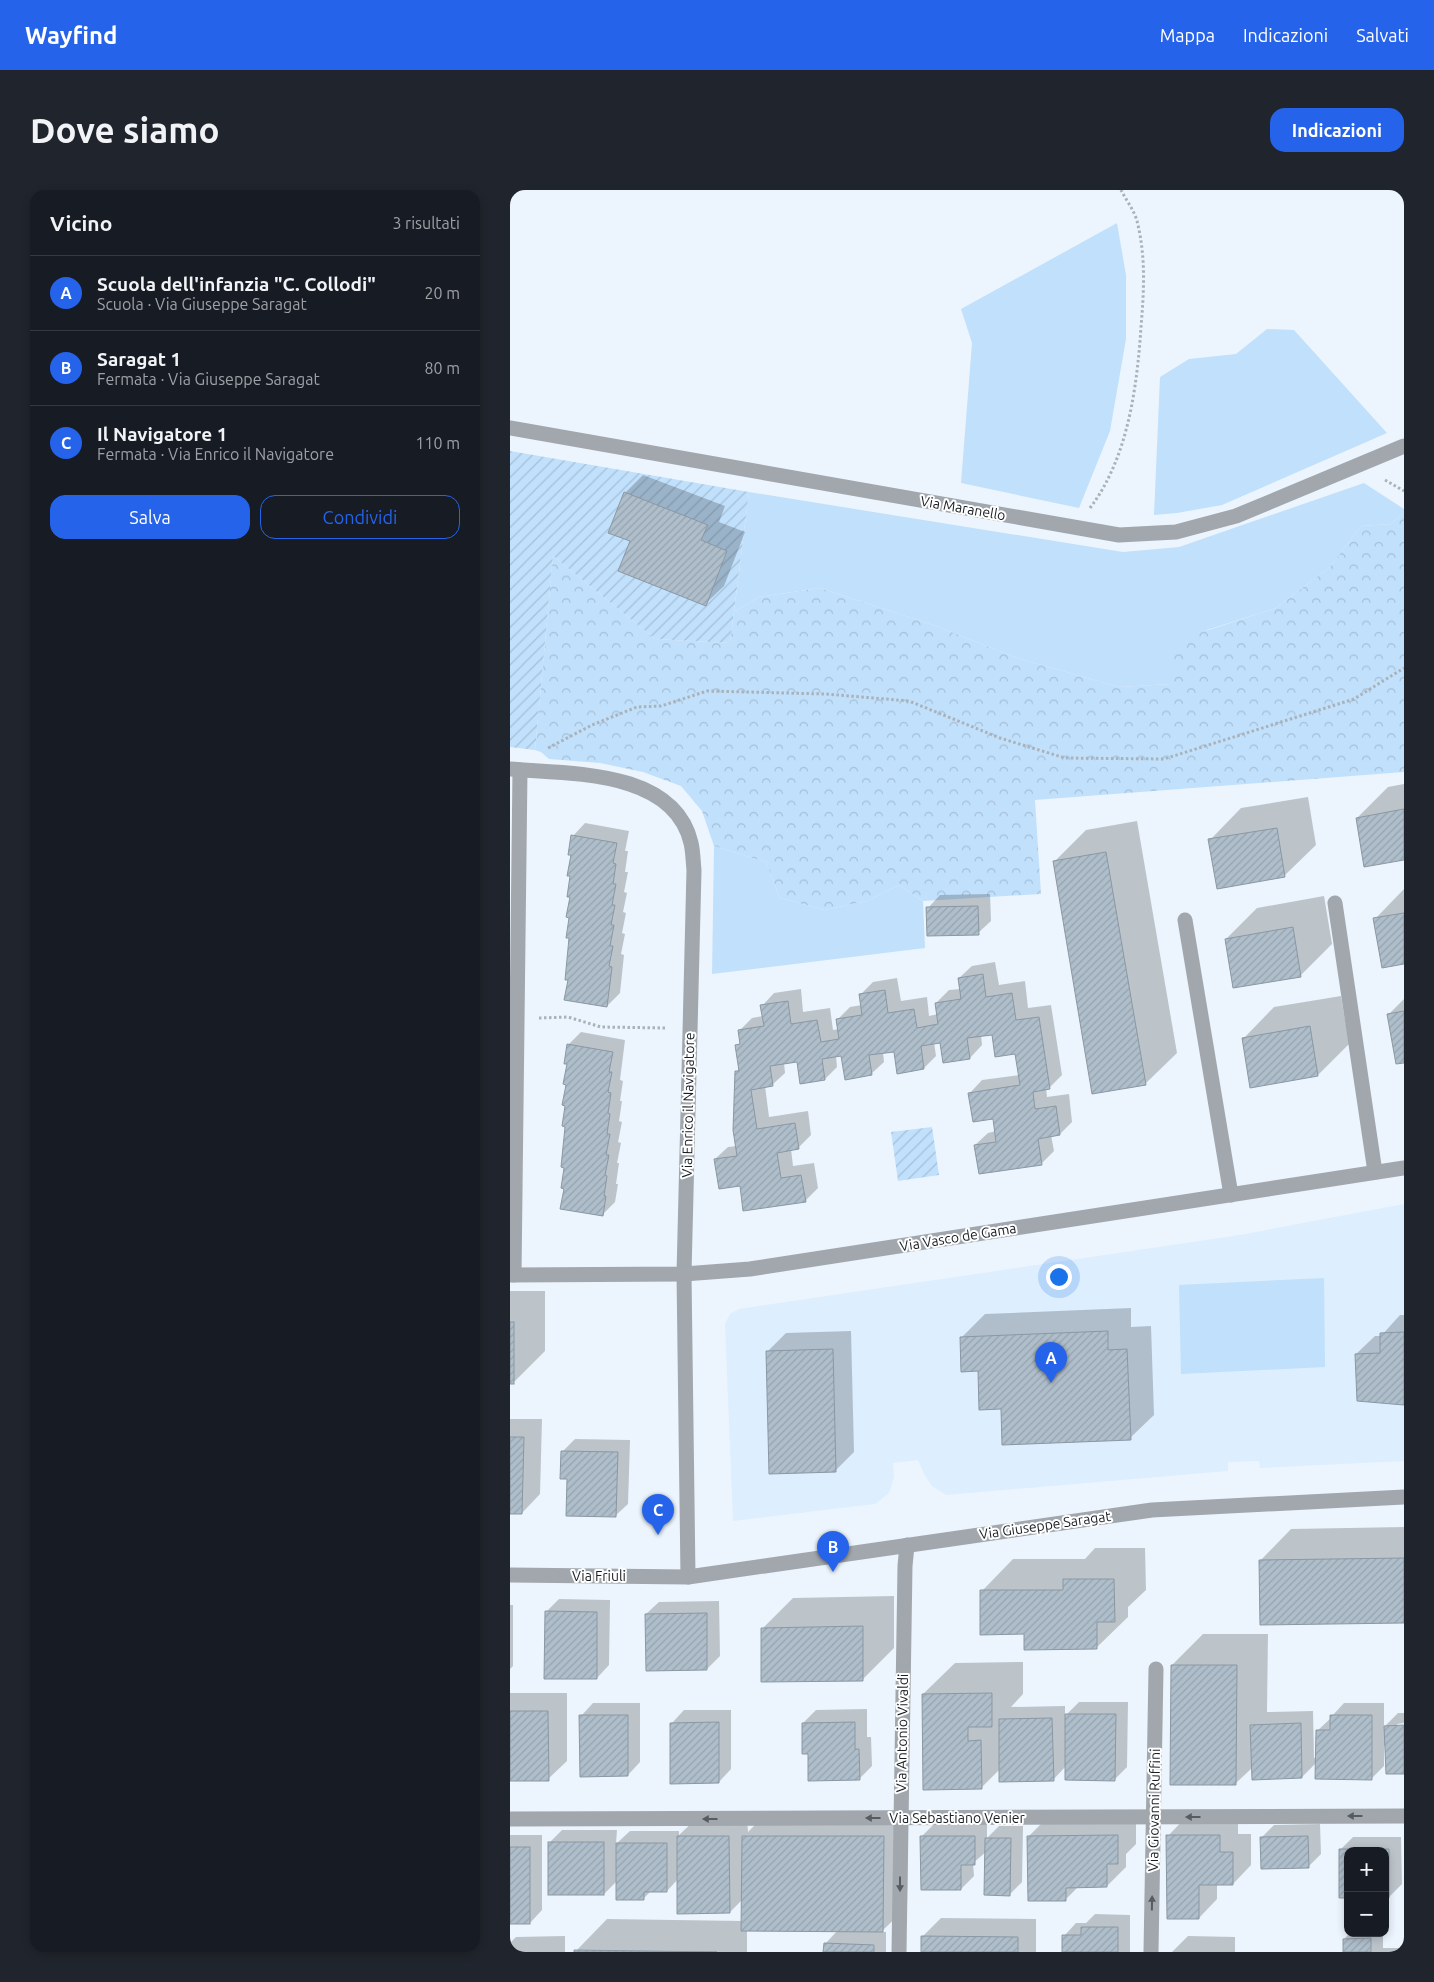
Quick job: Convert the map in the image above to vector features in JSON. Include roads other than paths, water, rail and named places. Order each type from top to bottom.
[{"type":"street","name":"Via Maranello","points":[[510,428],[1119,535],[1176,532],[1236,516],[1404,446]]},
{"type":"street","points":[[512,1275],[518,1018],[515,770]]},
{"type":"street","name":"Via Enrico il Navigatore","points":[[515,770],[607,778],[638,785],[664,801],[681,820],[691,842],[694,870],[684,1274],[688,1577]]},
{"type":"street","points":[[1335,903],[1375,1172]]},
{"type":"street","points":[[1185,920],[1231,1195]]},
{"type":"street","name":"Via Vasco de Gama","points":[[512,1275],[684,1274],[750,1269],[1404,1168]]},
{"type":"street","name":"Via Giuseppe Saragat","points":[[688,1577],[1152,1510],[1404,1497]]},
{"type":"street","name":"Via Antonio Vivaldi","points":[[899,1952],[900,1818],[907,1545]]},
{"type":"street","name":"Via Friuli","points":[[510,1575],[688,1577]]},
{"type":"street","name":"Via Giovanni Ruffini","points":[[1151,1952],[1156,1669]]},
{"type":"street","name":"Via Sebastiano Venier","points":[[510,1819],[1404,1816]]},
{"type":"place","name":"Scuola dell'infanzia \"C. Collodi\"","points":[[1051,1383]]},
{"type":"place","name":"Il Navigatore 1","points":[[658,1535]]},
{"type":"place","name":"Saragat 1","points":[[833,1572]]}]
